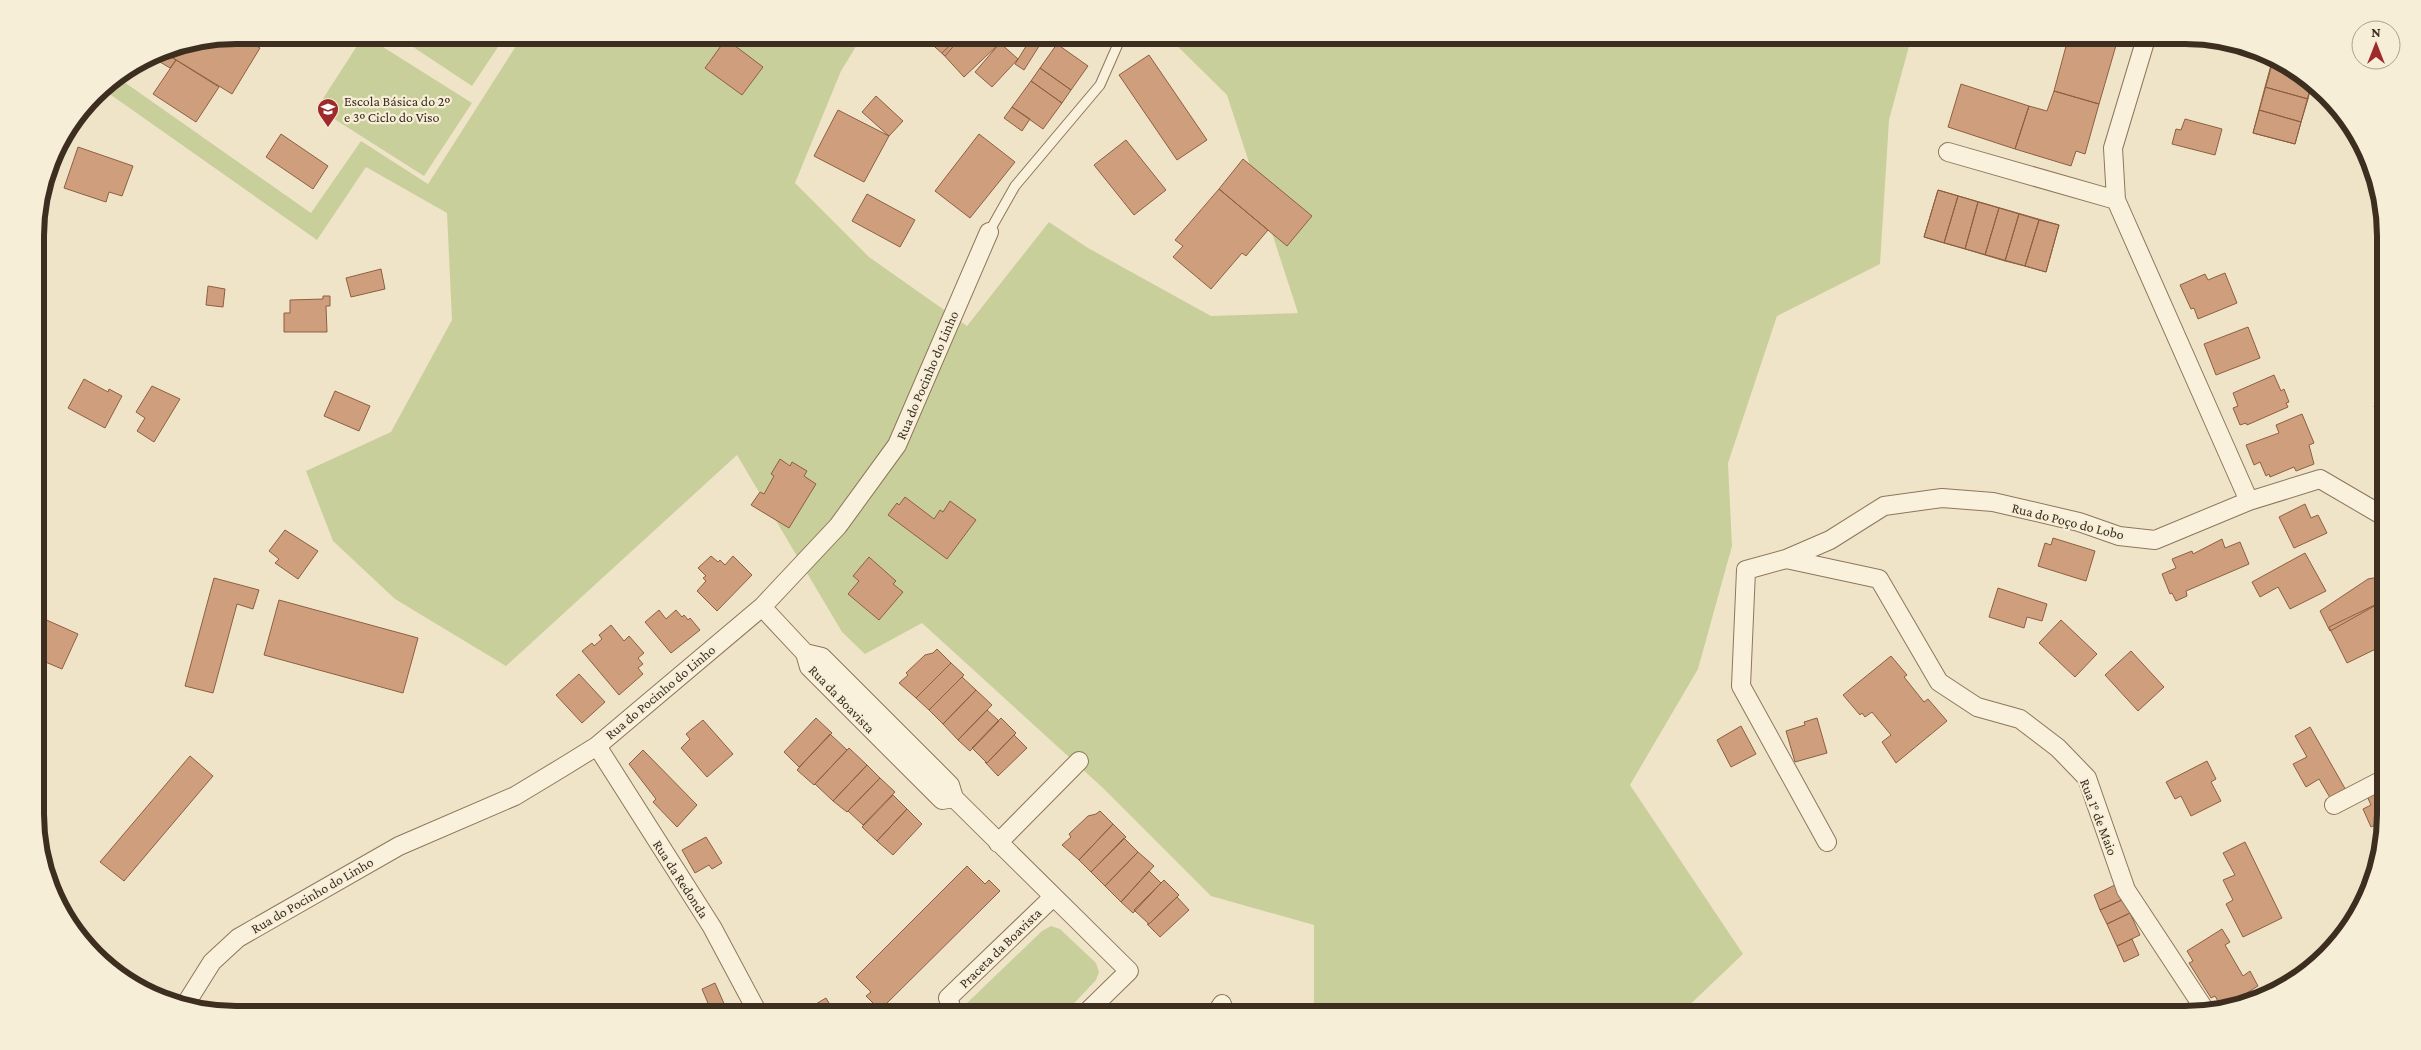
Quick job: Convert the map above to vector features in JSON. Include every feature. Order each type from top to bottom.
[{"type":"street","points":[[2144,44],[2113,148],[2116,200],[2249,501]]},
{"type":"street","points":[[1948,152],[2116,200]]},
{"type":"street","name":"Rua do Pocinho do Linho","points":[[188,1000],[212,962],[238,938],[399,846],[515,796],[597,746],[762,607],[838,526],[897,445],[989,232]]},
{"type":"street","name":"Rua do Poço do Lobo","points":[[1827,842],[1741,686],[1746,570],[1786,560],[1830,540],[1884,506],[1942,498],[1992,502],[2079,522],[2119,536],[2155,540],[2249,501],[2320,479],[2377,512]]},
{"type":"street","name":"Rua 1° de Maio","points":[[1786,560],[1879,579],[1939,682],[1977,706],[2020,719],[2058,748],[2087,778],[2126,890],[2202,1006]]},
{"type":"street","name":"Rua da Boavista","points":[[762,607],[804,653],[822,656],[950,785],[954,798],[1052,898]]},
{"type":"street","name":"Rua da Redonda","points":[[597,746],[712,927],[755,1006]]},
{"type":"street","points":[[998,843],[1079,761]]},
{"type":"street","points":[[2334,804],[2377,782]]},
{"type":"street","name":"Praceta da Boavista","points":[[951,1006],[948,998],[1052,898],[1129,971],[1093,1006]]},
{"type":"lane","points":[[989,232],[1015,186],[1100,86],[1118,44]]},
{"type":"green space","points":[[358,44],[378,44],[472,103],[424,176],[317,108]]},
{"type":"green space","points":[[409,44],[500,44],[472,86]]},
{"type":"green space","points":[[517,44],[858,44],[841,71],[795,183],[869,257],[967,326],[1049,222],[1088,248],[1211,316],[1298,313],[1227,95],[1175,44],[1910,44],[1889,120],[1880,264],[1777,316],[1728,463],[1732,546],[1698,669],[1630,785],[1743,954],[1688,1006],[1314,1006],[1314,925],[1211,896],[1103,788],[922,623],[865,654],[842,632],[737,455],[506,666],[395,599],[333,541],[306,471],[391,432],[452,320],[447,213],[366,167],[317,240],[108,93],[123,81],[311,213],[361,141],[428,184]]},
{"type":"green space","points":[[1051,926],[1060,929],[1096,963],[1099,972],[1096,980],[1071,1006],[967,1006],[966,1004],[1042,931]]},
{"type":"building","points":[[253,44],[260,48],[232,94],[169,56],[211,45]]},
{"type":"building","points":[[722,44],[733,44],[763,67],[742,95],[705,68]]},
{"type":"building","points":[[932,44],[955,44],[945,56]]},
{"type":"building","points":[[952,44],[999,44],[964,77],[942,53]]},
{"type":"building","points":[[999,44],[1018,59],[992,87],[975,72]]},
{"type":"building","points":[[1027,44],[1040,44],[1024,70],[1015,64]]},
{"type":"building","points":[[1057,44],[1088,66],[1071,90],[1040,68]]},
{"type":"building","points":[[2067,44],[2116,44],[2099,104],[2054,91]]},
{"type":"building","points":[[1149,55],[1207,140],[1177,160],[1119,75]]},
{"type":"building","points":[[169,56],[176,60],[170,68],[158,61]]},
{"type":"building","points":[[176,60],[219,87],[196,122],[153,94]]},
{"type":"building","points":[[2271,65],[2292,76],[2310,90],[2308,99],[2265,87]]},
{"type":"building","points":[[2272,65],[2292,76],[2310,90],[2295,144],[2253,133]]},
{"type":"building","points":[[1040,68],[1071,90],[1062,103],[1031,81]]},
{"type":"building","points":[[1031,81],[1062,103],[1043,129],[1012,107]]},
{"type":"building","points":[[1961,84],[2029,106],[2015,149],[1948,127]]},
{"type":"building","points":[[2265,87],[2308,99],[2301,122],[2259,110]]},
{"type":"building","points":[[2054,91],[2099,104],[2085,154],[2076,151],[2071,166],[2015,149],[2029,106],[2047,111]]},
{"type":"building","points":[[876,96],[903,121],[889,136],[862,112]]},
{"type":"building","points":[[1012,107],[1030,119],[1022,131],[1004,118]]},
{"type":"building","points":[[838,110],[889,136],[864,182],[814,156]]},
{"type":"building","points":[[2259,110],[2301,122],[2295,144],[2253,133]]},
{"type":"building","points":[[2185,119],[2222,129],[2215,155],[2172,144],[2176,129],[2181,130]]},
{"type":"building","points":[[281,134],[328,166],[313,189],[266,157]]},
{"type":"building","points":[[979,134],[1015,162],[970,218],[935,191]]},
{"type":"building","points":[[1126,140],[1166,190],[1134,215],[1094,165]]},
{"type":"building","points":[[78,147],[133,166],[122,196],[109,192],[106,202],[64,188]]},
{"type":"building","points":[[1243,159],[1312,216],[1287,246],[1219,189]]},
{"type":"building","points":[[1219,189],[1268,230],[1246,256],[1242,253],[1211,289],[1173,257],[1183,246],[1175,240]]},
{"type":"building","points":[[1938,190],[1958,196],[1944,243],[1924,237]]},
{"type":"building","points":[[1938,190],[2059,225],[2046,272],[1924,237]]},
{"type":"building","points":[[867,194],[915,220],[900,247],[852,221]]},
{"type":"building","points":[[1958,196],[1978,202],[1965,249],[1944,243]]},
{"type":"building","points":[[1978,202],[1999,208],[1985,255],[1965,249]]},
{"type":"building","points":[[1999,208],[2019,214],[2005,261],[1985,255]]},
{"type":"building","points":[[2019,214],[2039,220],[2025,266],[2005,261]]},
{"type":"building","points":[[2039,220],[2059,225],[2046,272],[2025,266]]},
{"type":"building","points":[[381,269],[385,289],[351,297],[346,278]]},
{"type":"building","points":[[2225,273],[2237,303],[2198,319],[2194,308],[2191,309],[2180,285],[2205,274],[2208,280]]},
{"type":"building","points":[[208,286],[225,289],[223,307],[206,305]]},
{"type":"building","points":[[323,296],[330,296],[330,306],[326,306],[327,332],[284,332],[284,313],[290,313],[290,300],[323,299]]},
{"type":"building","points":[[2248,327],[2260,358],[2216,375],[2204,344]]},
{"type":"building","points":[[2274,375],[2281,391],[2284,389],[2289,402],[2286,403],[2288,407],[2247,425],[2246,423],[2240,425],[2233,408],[2238,406],[2233,393]]},
{"type":"building","points":[[84,379],[108,392],[109,389],[122,396],[105,428],[68,408]]},
{"type":"building","points":[[152,386],[180,399],[154,442],[137,431],[145,418],[136,412]]},
{"type":"building","points":[[335,391],[370,406],[359,431],[324,416]]},
{"type":"building","points":[[2302,414],[2314,443],[2309,445],[2314,464],[2296,471],[2294,467],[2270,477],[2269,474],[2266,476],[2260,462],[2254,465],[2246,445],[2279,433],[2276,425]]},
{"type":"building","points":[[780,459],[790,466],[792,462],[807,471],[804,476],[816,484],[789,528],[751,505],[760,492],[764,494],[774,476],[771,474]]},
{"type":"building","points":[[905,497],[934,519],[940,510],[943,512],[950,501],[976,520],[947,559],[888,515],[897,503],[899,505]]},
{"type":"building","points":[[2305,504],[2311,518],[2318,515],[2327,533],[2294,548],[2279,517]]},
{"type":"building","points":[[285,530],[318,551],[298,579],[275,563],[279,559],[269,551]]},
{"type":"building","points":[[2053,538],[2095,551],[2086,581],[2038,566],[2045,543],[2051,545]]},
{"type":"building","points":[[2222,539],[2225,548],[2240,542],[2249,564],[2186,591],[2187,596],[2176,601],[2172,593],[2170,594],[2162,574],[2176,568],[2172,559],[2192,551],[2193,554]]},
{"type":"building","points":[[2305,553],[2326,591],[2290,609],[2278,587],[2260,597],[2252,582]]},
{"type":"building","points":[[711,556],[718,562],[720,560],[725,565],[733,556],[752,575],[717,611],[697,591],[706,581],[703,578],[706,576],[698,568]]},
{"type":"building","points":[[869,557],[896,581],[893,584],[903,592],[879,620],[848,594],[859,581],[853,576]]},
{"type":"building","points":[[2377,577],[2377,605],[2330,631],[2320,611],[2368,579]]},
{"type":"building","points":[[214,578],[259,590],[253,609],[237,604],[213,693],[185,686]]},
{"type":"building","points":[[1998,588],[2047,604],[2042,621],[2027,617],[2024,628],[1989,617]]},
{"type":"building","points":[[279,600],[418,638],[403,693],[264,655]]},
{"type":"building","points":[[2377,604],[2377,648],[2347,663],[2329,627]]},
{"type":"building","points":[[659,610],[666,619],[676,610],[682,617],[684,615],[688,620],[690,618],[700,630],[671,653],[645,622]]},
{"type":"building","points":[[44,619],[78,634],[62,669],[44,661]]},
{"type":"building","points":[[2061,620],[2097,654],[2075,677],[2039,643]]},
{"type":"building","points":[[611,625],[624,641],[629,636],[644,653],[638,658],[643,664],[638,668],[643,674],[619,695],[582,651],[592,643],[594,646],[602,639],[599,635]]},
{"type":"building","points":[[937,649],[951,663],[916,698],[899,683],[908,675],[906,673],[925,655],[933,653]]},
{"type":"building","points":[[2131,651],[2164,687],[2138,711],[2105,675]]},
{"type":"building","points":[[1891,656],[1907,675],[1904,677],[1924,702],[1928,699],[1947,721],[1896,763],[1882,742],[1891,735],[1872,712],[1865,717],[1862,713],[1860,715],[1843,695]]},
{"type":"building","points":[[951,663],[964,675],[929,710],[916,698]]},
{"type":"building","points":[[579,674],[605,702],[582,723],[556,695]]},
{"type":"building","points":[[962,677],[976,690],[943,724],[929,710]]},
{"type":"building","points":[[976,690],[992,705],[958,740],[943,724]]},
{"type":"building","points":[[987,710],[999,721],[970,751],[958,740]]},
{"type":"building","points":[[816,718],[832,733],[799,767],[784,752]]},
{"type":"building","points":[[1001,718],[1016,733],[987,763],[972,748]]},
{"type":"building","points":[[1817,718],[1827,753],[1795,762],[1786,731],[1805,725],[1804,722]]},
{"type":"building","points":[[703,720],[733,754],[707,777],[681,748],[690,739],[686,734]]},
{"type":"building","points":[[1741,726],[1756,754],[1731,767],[1717,740]]},
{"type":"building","points":[[2310,727],[2347,792],[2332,801],[2319,779],[2306,787],[2293,764],[2307,757],[2295,736]]},
{"type":"building","points":[[830,734],[847,750],[814,785],[797,770]]},
{"type":"building","points":[[1014,735],[1027,748],[998,776],[985,762],[987,763]]},
{"type":"building","points":[[849,748],[867,765],[833,801],[815,784]]},
{"type":"building","points":[[643,750],[697,805],[677,827],[653,802],[656,799],[629,764]]},
{"type":"building","points":[[190,756],[213,776],[124,881],[100,862]]},
{"type":"building","points":[[2207,761],[2216,779],[2211,782],[2221,801],[2191,816],[2181,796],[2175,799],[2166,782]]},
{"type":"building","points":[[867,765],[880,778],[847,812],[833,801]]},
{"type":"building","points":[[880,778],[895,792],[863,825],[848,811]]},
{"type":"building","points":[[2377,791],[2377,824],[2371,827],[2363,809],[2371,805],[2367,796]]},
{"type":"building","points":[[893,795],[907,809],[877,841],[862,827]]},
{"type":"building","points":[[907,809],[922,824],[893,855],[877,841]]},
{"type":"building","points":[[1100,811],[1113,824],[1079,860],[1062,845],[1071,837],[1069,834],[1088,816]]},
{"type":"building","points":[[1113,824],[1126,837],[1091,872],[1079,860]]},
{"type":"building","points":[[706,837],[722,863],[712,869],[709,865],[695,873],[682,850]]},
{"type":"building","points":[[1124,838],[1138,852],[1105,886],[1091,872]]},
{"type":"building","points":[[2245,842],[2282,918],[2243,937],[2226,904],[2233,900],[2223,880],[2235,875],[2223,853]]},
{"type":"building","points":[[1138,852],[1154,866],[1121,902],[1105,886]]},
{"type":"building","points":[[967,866],[985,884],[989,880],[1000,891],[884,1006],[876,1006],[866,996],[871,992],[856,977]]},
{"type":"building","points":[[1149,871],[1161,883],[1133,913],[1121,902]]},
{"type":"building","points":[[1164,880],[1179,895],[1149,924],[1134,910]]},
{"type":"building","points":[[2117,884],[2124,899],[2100,910],[2094,895]]},
{"type":"building","points":[[1177,897],[1189,910],[1160,937],[1147,924]]},
{"type":"building","points":[[2124,899],[2130,913],[2107,924],[2100,910]]},
{"type":"building","points":[[2130,913],[2140,935],[2117,946],[2107,924]]},
{"type":"building","points":[[2222,929],[2230,942],[2225,945],[2243,976],[2250,971],[2258,986],[2235,1000],[2219,1003],[2215,996],[2211,998],[2189,963],[2193,961],[2187,951]]},
{"type":"building","points":[[2132,939],[2139,955],[2124,962],[2117,946]]},
{"type":"building","points":[[715,983],[725,1006],[709,1006],[702,989]]},
{"type":"building","points":[[826,998],[831,1006],[812,1006]]},
{"type":"place","name":"Escola Básica do 2º e 3º Ciclo do Viso","points":[[328,128]]}]
